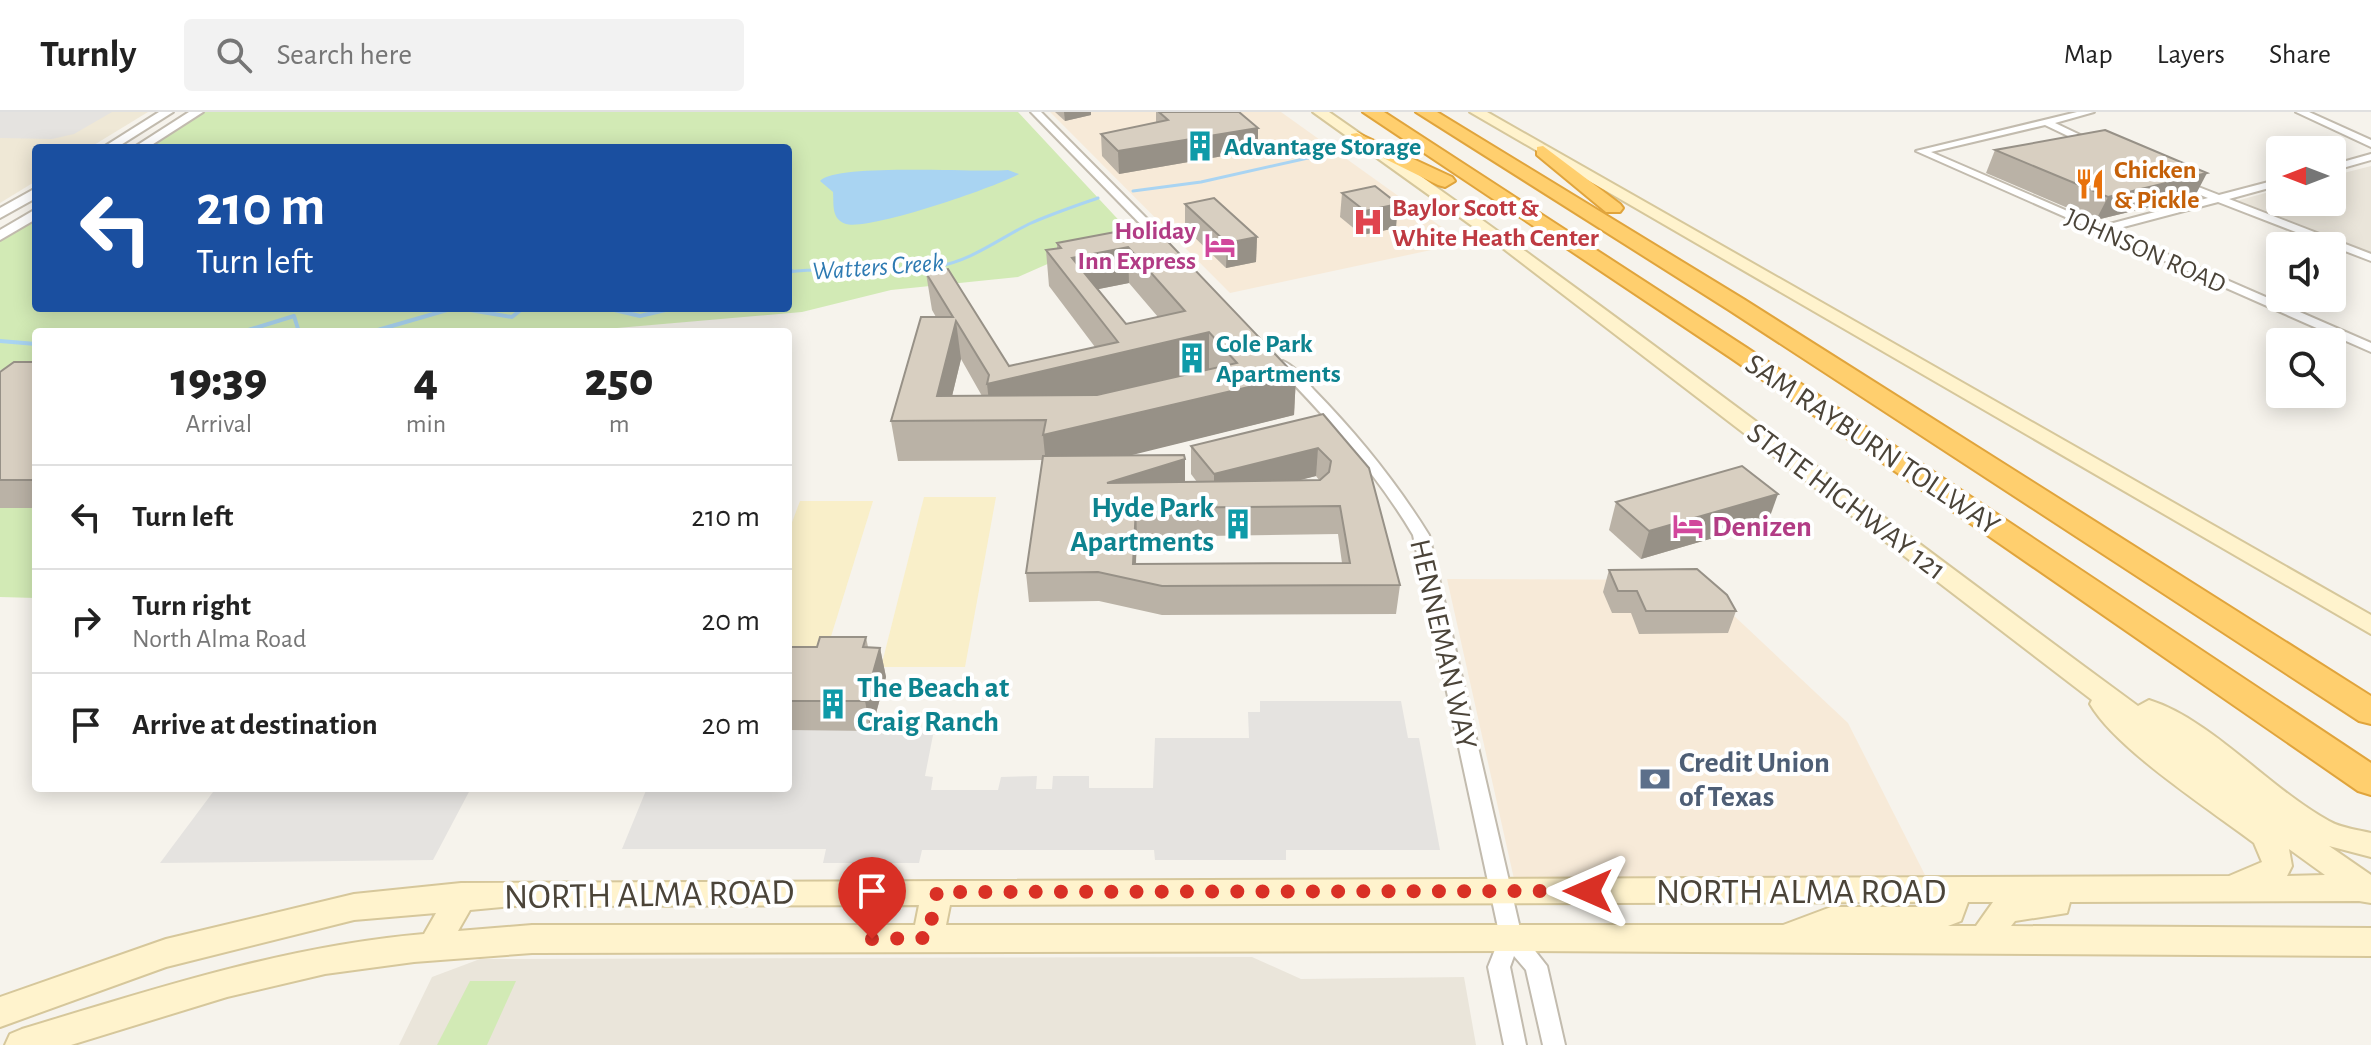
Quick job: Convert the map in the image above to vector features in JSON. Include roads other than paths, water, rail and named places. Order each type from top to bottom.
[{"type":"highway","name":"SAM RAYBURN TOLLWAY","points":[[1372,112],[1739,353],[2371,781]]},
{"type":"highway","name":"SAM RAYBURN TOLLWAY","points":[[1425,112],[1737,305],[2371,712]]},
{"type":"highway","points":[[1357,138],[1424,169],[1739,353]]},
{"type":"highway","points":[[1543,151],[1589,191],[1665,244],[1737,305]]},
{"type":"main road","name":"STATE HIGHWAY 121","points":[[1320,112],[1502,239],[1864,516],[2369,890]]},
{"type":"main road","points":[[1477,112],[2038,431],[2371,626]]},
{"type":"main road","points":[[2069,666],[2177,726],[2322,832],[2371,845]]},
{"type":"main road","points":[[2069,666],[2127,731],[2264,835],[2276,852],[2277,866],[2269,874],[2210,889]]},
{"type":"main road","points":[[1990,941],[1991,927],[2006,909],[2077,903],[2091,899],[2094,889]]},
{"type":"main road","points":[[1773,939],[1831,920],[1925,920],[1950,912],[1956,890]]},
{"type":"main road","name":"NORTH ALMA ROAD","points":[[0,1012],[166,953],[354,907],[461,896],[711,891],[2369,890]]},
{"type":"main road","points":[[928,938],[937,892]]},
{"type":"main road","points":[[433,947],[461,896]]},
{"type":"main road","name":"NORTH ALMA ROAD","points":[[22,1045],[179,995],[297,966],[433,947],[532,939],[1511,937],[2371,942]]},
{"type":"street","points":[[115,144],[167,112]]},
{"type":"street","points":[[145,144],[197,112]]},
{"type":"street","points":[[1036,112],[1169,247]]},
{"type":"street","points":[[2046,122],[2089,112]]},
{"type":"street","points":[[2301,112],[2371,144]]},
{"type":"street","points":[[2046,122],[2099,147]]},
{"type":"street","name":"JOHNSON ROAD","points":[[2046,122],[1921,151],[2371,348]]},
{"type":"street","points":[[2346,164],[2371,157]]},
{"type":"street","points":[[2165,177],[2371,258]]},
{"type":"street","points":[[2101,230],[2266,186]]},
{"type":"street","points":[[0,214],[32,194]]},
{"type":"street","points":[[0,236],[32,216]]},
{"type":"street","name":"HENNEMAN WAY","points":[[1275,356],[1340,423],[1393,486],[1421,535],[1511,937],[1536,966],[1554,1045]]},
{"type":"street","name":"HENNEMAN WAY","points":[[1511,937],[1499,967],[1515,1045]]},
{"type":"water","points":[[878,170],[1008,170],[1019,174],[934,206],[860,224],[846,224],[838,219],[834,211],[833,192],[820,181],[831,175]]},
{"type":"waterway","name":"Watters Creek","points":[[1133,191],[1201,182],[1317,156],[1356,151]]},
{"type":"waterway","name":"Watters Creek","points":[[792,272],[898,271],[948,264],[972,255],[1029,224],[1098,198]]},
{"type":"waterway","name":"Watters Creek","points":[[385,328],[440,312]]},
{"type":"waterway","name":"Watters Creek","points":[[482,312],[512,317],[518,312]]},
{"type":"waterway","name":"Watters Creek","points":[[623,312],[640,316],[657,312]]},
{"type":"waterway","name":"Watters Creek","points":[[255,328],[294,316],[298,328]]},
{"type":"waterway","name":"Watters Creek","points":[[0,341],[32,344]]},
{"type":"place","name":"Advantage Storage","points":[[1200,146]]},
{"type":"place","name":"Chicken & Pickle","points":[[2090,184]]},
{"type":"place","name":"Baylor Scott & White Heath Center","points":[[1368,222]]},
{"type":"place","name":"Holiday Inn Express","points":[[1220,245]]},
{"type":"place","name":"Cole Park Apartments","points":[[1192,358]]},
{"type":"place","name":"Hyde Park Apartments","points":[[1238,524]]},
{"type":"place","name":"Denizen","points":[[1688,526]]},
{"type":"place","name":"The Beach at Craig Ranch","points":[[833,704]]},
{"type":"place","name":"Credit Union of Texas","points":[[1655,779]]}]
